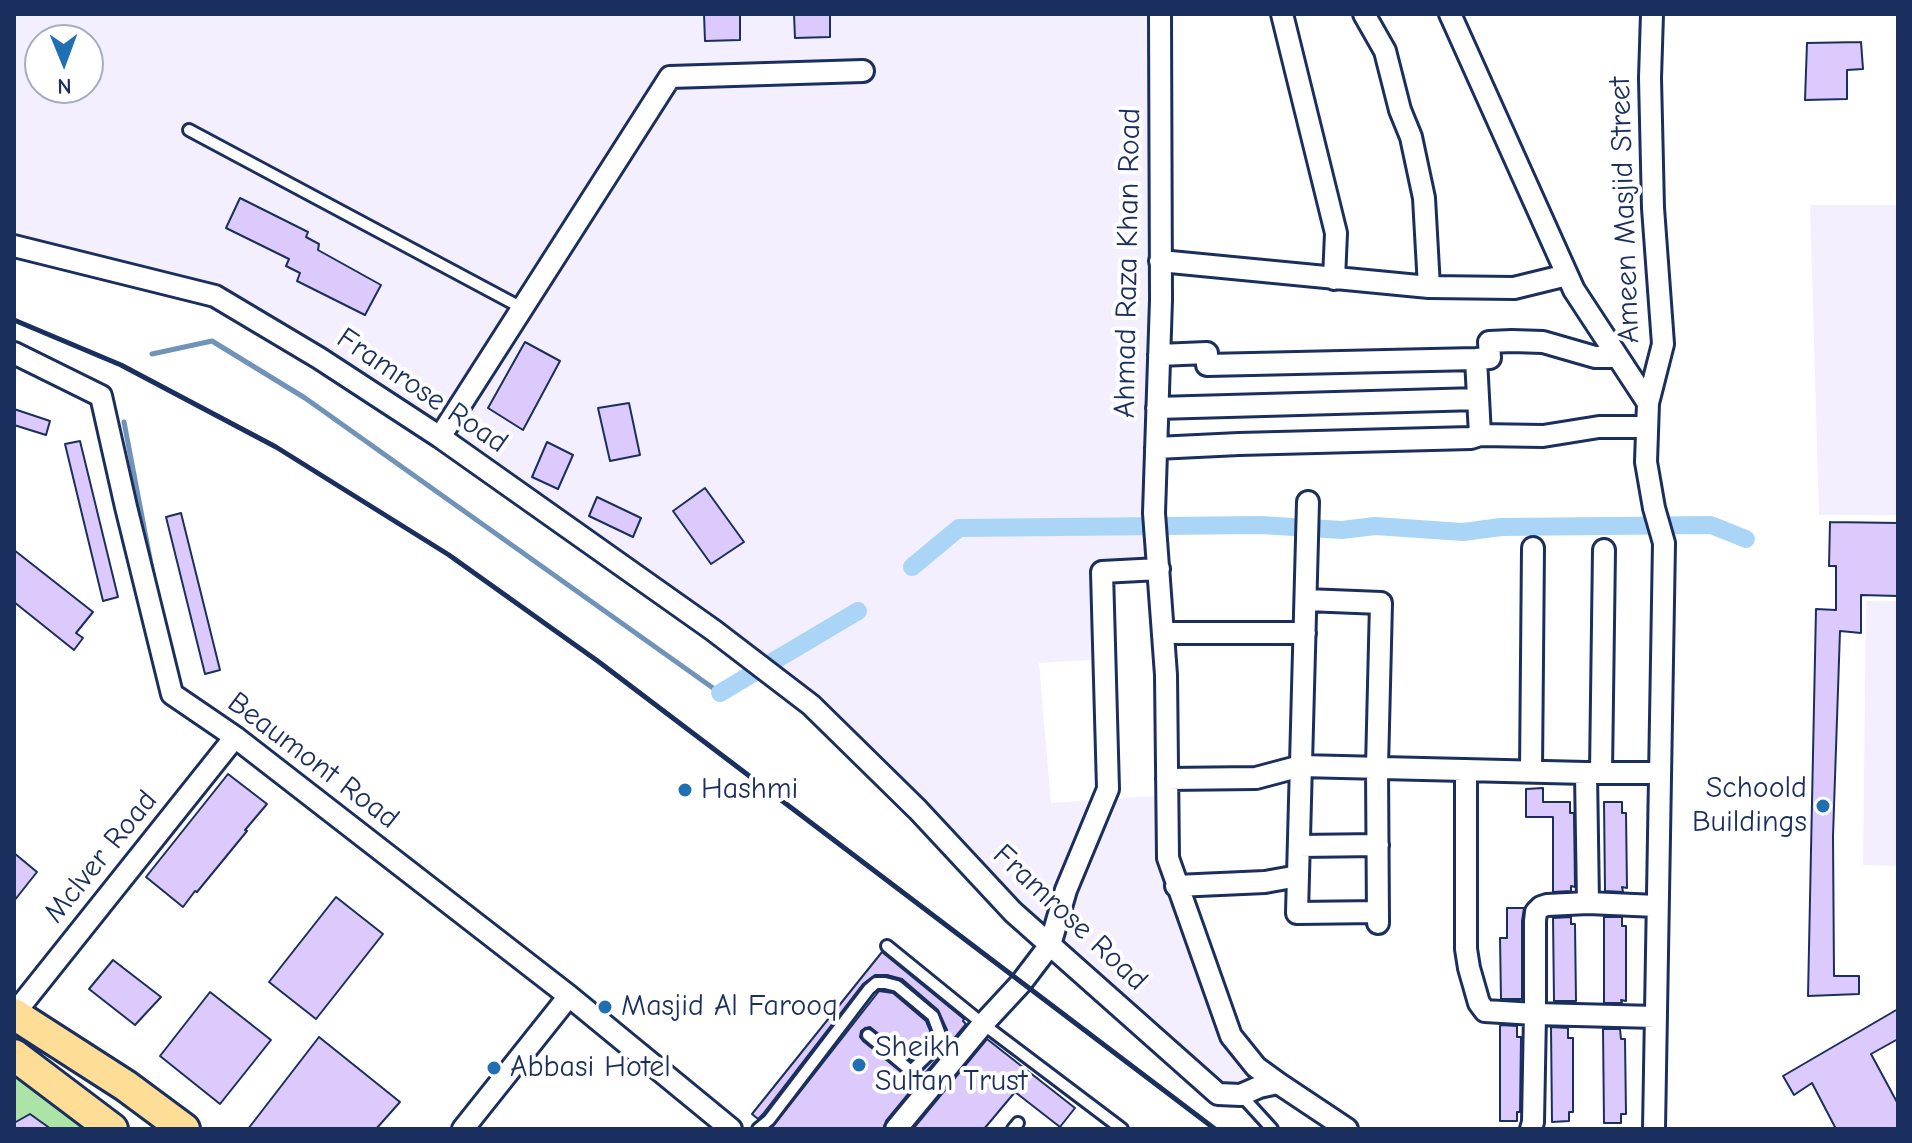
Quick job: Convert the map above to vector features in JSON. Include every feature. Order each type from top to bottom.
[{"type":"main road","points":[[14,1014],[126,1086],[184,1129]]},
{"type":"main road","points":[[14,1055],[112,1129]]},
{"type":"street","name":"Ahmad Raza Khan Road","points":[[1160,14],[1159,355],[1154,513],[1166,675],[1168,858],[1231,1036],[1256,1067],[1278,1083]]},
{"type":"street","points":[[1282,14],[1336,233],[1334,279]]},
{"type":"street","points":[[1364,14],[1385,51],[1400,110],[1411,137],[1424,198],[1429,287]]},
{"type":"street","points":[[1450,14],[1574,290],[1648,403]]},
{"type":"street","name":"Ameen Masjid Street","points":[[1652,14],[1653,208],[1663,344],[1648,403],[1646,462],[1664,543],[1654,1129]]},
{"type":"street","points":[[440,437],[670,77],[863,71]]},
{"type":"street","name":"Framrose Road","points":[[14,246],[215,296],[319,358],[440,437],[780,680],[822,716],[918,810],[1013,912],[1218,1094],[1241,1095]]},
{"type":"street","points":[[1160,261],[1429,287],[1514,288],[1567,275]]},
{"type":"street","points":[[1159,355],[1207,353],[1207,365],[1476,359],[1490,358],[1489,342],[1512,341],[1543,342],[1570,352],[1617,357]]},
{"type":"street","name":"Beaumont Road","points":[[14,353],[101,396],[172,694],[235,737],[569,996],[731,1129]]},
{"type":"street","points":[[1476,359],[1480,435]]},
{"type":"street","points":[[1157,408],[1478,399]]},
{"type":"street","points":[[1156,448],[1471,438],[1480,435],[1543,436],[1599,427],[1647,427]]},
{"type":"street","points":[[1306,600],[1381,603],[1377,767],[1378,918],[1297,913],[1308,502]]},
{"type":"street","points":[[1531,771],[1533,548]]},
{"type":"street","points":[[1588,903],[1604,550]]},
{"type":"street","points":[[896,1129],[1050,945],[1066,890],[1108,789],[1102,572],[1159,569]]},
{"type":"street","points":[[1163,633],[1305,633]]},
{"type":"street","name":"Mclver Road","points":[[14,1014],[235,737]]},
{"type":"street","points":[[1167,779],[1256,778],[1301,766],[1660,773]]},
{"type":"street","points":[[1466,770],[1466,949],[1472,982],[1485,1011],[1656,1017]]},
{"type":"street","points":[[1299,846],[1378,845]]},
{"type":"street","points":[[1176,886],[1265,882],[1298,876]]},
{"type":"street","points":[[1531,1129],[1536,912],[1547,905],[1657,906]]},
{"type":"street","points":[[463,1129],[569,996]]},
{"type":"street","points":[[1241,1095],[1278,1083],[1347,1129]]},
{"type":"lane","points":[[189,130],[522,308]]},
{"type":"lane","points":[[887,946],[983,1024],[1122,1129]]},
{"type":"lane","points":[[758,1129],[769,1120],[876,983],[897,986],[933,1016],[939,1032],[938,1043],[911,1071],[868,1035]]},
{"type":"lane","points":[[1241,1095],[1272,1129]]},
{"type":"shaded area","points":[[14,14],[1160,14],[1161,300],[1143,508],[1146,560],[1102,572],[1105,659],[1039,663],[1051,803],[1167,795],[1168,858],[1231,1035],[1256,1067],[1241,1095],[1218,1094],[759,664],[215,296],[14,243]]},
{"type":"shaded area","points":[[1810,205],[1898,205],[1898,515],[1819,515]]},
{"type":"shaded area","points":[[1866,601],[1898,601],[1898,866],[1863,865]]},
{"type":"green space","points":[[18,1075],[88,1129],[14,1129],[14,1078]]},
{"type":"building","points":[[704,14],[740,14],[740,40],[705,41]]},
{"type":"building","points":[[794,14],[830,14],[830,37],[795,38]]},
{"type":"building","points":[[1861,42],[1863,69],[1847,70],[1847,99],[1805,100],[1807,43]]},
{"type":"building","points":[[240,198],[308,232],[306,237],[319,244],[318,250],[381,285],[365,315],[297,281],[300,273],[286,266],[289,259],[226,228]]},
{"type":"building","points":[[525,342],[560,361],[523,430],[488,408]]},
{"type":"building","points":[[629,403],[640,455],[610,461],[598,408]]},
{"type":"building","points":[[14,409],[50,421],[46,435],[14,425]]},
{"type":"building","points":[[80,441],[118,597],[103,601],[65,444]]},
{"type":"building","points":[[547,442],[573,455],[558,489],[532,477]]},
{"type":"building","points":[[705,488],[744,542],[711,564],[673,511]]},
{"type":"building","points":[[597,497],[641,518],[633,537],[589,516]]},
{"type":"building","points":[[181,513],[220,670],[205,674],[166,517]]},
{"type":"building","name":"Schoold Buildings","points":[[1830,522],[1898,523],[1898,596],[1861,595],[1861,633],[1840,631],[1833,836],[1834,976],[1859,976],[1859,994],[1808,996],[1816,609],[1836,610],[1836,566],[1829,566]]},
{"type":"building","points":[[14,550],[93,612],[76,633],[83,638],[74,650],[14,602]]},
{"type":"building","points":[[228,774],[267,804],[183,907],[146,877]]},
{"type":"building","points":[[1543,788],[1543,802],[1570,802],[1570,813],[1574,813],[1575,887],[1571,886],[1571,891],[1553,892],[1553,817],[1526,817],[1526,789]]},
{"type":"building","points":[[1604,802],[1622,802],[1622,813],[1626,813],[1627,888],[1622,887],[1623,892],[1605,891]]},
{"type":"building","points":[[14,853],[37,872],[14,901]]},
{"type":"building","points":[[336,897],[383,934],[316,1019],[269,982]]},
{"type":"building","points":[[1507,908],[1524,908],[1522,999],[1501,999],[1500,938],[1507,938]]},
{"type":"building","points":[[1571,917],[1571,924],[1575,924],[1576,1001],[1554,1001],[1553,918]]},
{"type":"building","points":[[1604,917],[1622,917],[1622,926],[1626,926],[1626,1001],[1621,1000],[1622,1003],[1604,1003]]},
{"type":"building","name":"Sheikh Sultan Trust","points":[[882,952],[964,1019],[966,1024],[886,1121],[883,1129],[771,1129],[879,991],[893,993],[926,1021],[931,1033],[930,1040],[911,1060],[870,1027],[861,1031],[863,1041],[910,1079],[916,1077],[944,1048],[947,1030],[938,1010],[902,979],[875,975],[863,984],[763,1114],[758,1119],[752,1114]]},
{"type":"building","points":[[113,960],[161,997],[135,1025],[89,989]]},
{"type":"building","points":[[210,992],[271,1040],[220,1104],[160,1056]]},
{"type":"building","points":[[1898,1009],[1898,1039],[1871,1054],[1898,1104],[1898,1129],[1836,1129],[1812,1083],[1794,1095],[1783,1076]]},
{"type":"building","points":[[1501,1025],[1517,1026],[1517,1037],[1521,1037],[1520,1112],[1517,1112],[1517,1121],[1500,1121]]},
{"type":"building","points":[[1551,1027],[1568,1028],[1568,1038],[1573,1038],[1573,1112],[1569,1112],[1569,1121],[1552,1122]]},
{"type":"building","points":[[1603,1029],[1620,1029],[1621,1039],[1625,1039],[1626,1114],[1621,1114],[1621,1123],[1604,1123]]},
{"type":"building","points":[[319,1037],[400,1102],[376,1129],[248,1129]]},
{"type":"building","points":[[987,1039],[1075,1108],[1060,1127],[1015,1092],[984,1129],[913,1129]]},
{"type":"building","points":[[30,1114],[51,1129],[14,1129],[14,1123]]},
{"type":"waterway","points":[[152,354],[212,341],[305,398],[720,693]]},
{"type":"waterway","points":[[124,422],[155,585]]},
{"type":"waterway","points":[[912,567],[959,528],[1261,525],[1342,530],[1375,526],[1463,532],[1501,527],[1711,525],[1746,539]]},
{"type":"waterway","points":[[720,693],[858,611]]},
{"type":"railway","points":[[14,320],[121,365],[276,447],[449,555],[599,662],[1215,1129]]},
{"type":"place","name":"Hashmi","points":[[685,790]]},
{"type":"place","name":"Schoold Buildings","points":[[1823,806]]},
{"type":"place","name":"Masjid Al Farooq","points":[[605,1007]]},
{"type":"place","name":"Sheikh Sultan Trust","points":[[859,1065]]},
{"type":"place","name":"Abbasi Hotel","points":[[494,1068]]}]
